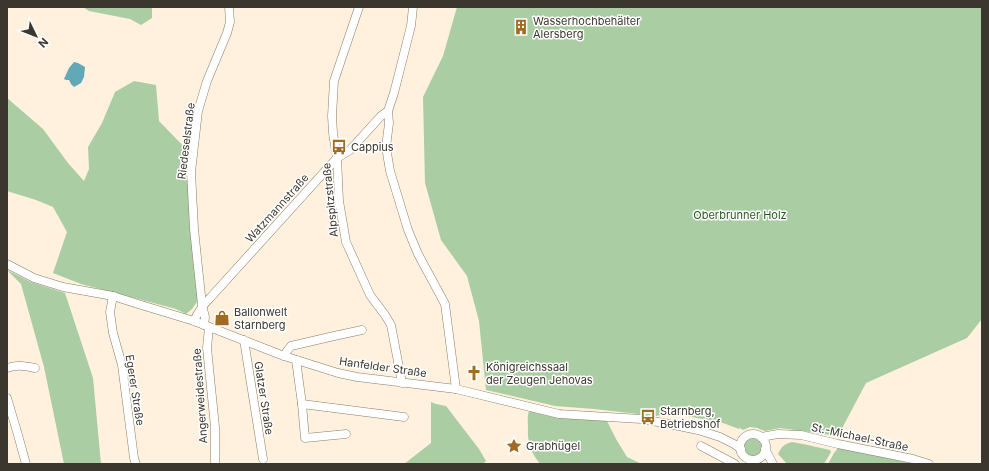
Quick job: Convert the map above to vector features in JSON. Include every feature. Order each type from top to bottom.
[{"type":"street","name":"Riedeselstraße","points":[[206,326],[202,305],[194,229],[191,172],[198,111],[207,81],[227,33],[230,22],[230,7]]},
{"type":"street","name":"Alpspitzstraße","points":[[359,7],[334,81],[332,116],[337,158],[339,201],[346,242],[370,295],[385,315],[390,325],[402,382]]},
{"type":"street","points":[[413,7],[411,26],[388,111],[389,123],[386,147],[390,171],[408,230],[418,254],[444,304],[456,389]]},
{"type":"street","name":"Watzmannstraße","points":[[202,305],[215,293],[337,158],[350,150],[381,116],[388,111]]},
{"type":"street","name":"Hanfelder Straße","points":[[7,264],[34,278],[63,287],[113,296],[194,321],[296,360],[357,377],[456,389],[559,414],[641,419],[683,427],[720,437],[741,449]]},
{"type":"street","name":"Egerer Straße","points":[[113,296],[110,312],[113,333],[122,365],[136,464]]},
{"type":"street","points":[[194,321],[202,305]]},
{"type":"street","name":"Angerweidestraße","points":[[206,326],[215,427],[215,464]]},
{"type":"street","points":[[284,356],[291,346],[362,330]]},
{"type":"street","name":"Glatzer Straße","points":[[244,340],[263,459]]},
{"type":"street","points":[[296,360],[302,404],[304,438],[346,434]]},
{"type":"street","points":[[7,368],[21,365],[35,368]]},
{"type":"street","points":[[7,398],[26,464]]},
{"type":"street","points":[[302,404],[404,417]]},
{"type":"street","points":[[770,464],[749,460],[742,453],[740,445],[743,438],[752,434],[761,437],[765,442],[773,464]]},
{"type":"street","name":"St.-Michael-Straße","points":[[761,437],[778,434],[801,435],[913,459],[929,464]]},
{"type":"street","points":[[749,460],[762,455],[766,447],[774,440],[785,435]]},
{"type":"street","name":"Hanfelder Straße","points":[[720,437],[743,438]]},
{"type":"street","points":[[701,446],[735,464]]},
{"type":"green space","points":[[83,7],[152,7],[152,18],[141,25],[130,19],[89,11]]},
{"type":"green space","name":"Oberbrunner Holz","points":[[457,7],[982,7],[982,319],[967,338],[866,383],[838,436],[780,428],[765,431],[750,427],[743,430],[723,423],[671,413],[656,416],[555,406],[486,390],[479,321],[467,276],[441,240],[425,183],[423,97],[443,56]]},
{"type":"green space","points":[[134,81],[156,85],[159,121],[188,151],[194,152],[201,296],[192,309],[186,314],[176,309],[81,284],[53,273],[67,232],[53,207],[7,191],[7,98],[43,129],[68,163],[84,181],[89,169],[88,147],[102,123],[115,92]]},
{"type":"green space","points":[[7,270],[31,282],[65,293],[93,378],[101,464],[64,464],[44,367],[21,284]]},
{"type":"green space","points":[[431,402],[446,406],[479,449],[486,461],[483,464],[404,464],[431,443]]},
{"type":"green space","points":[[529,411],[559,418],[607,421],[627,457],[642,464],[540,464],[534,456],[529,443]]},
{"type":"green space","points":[[749,438],[757,438],[762,443],[760,454],[757,456],[749,456],[744,451],[744,443]]},
{"type":"green space","points":[[792,442],[830,450],[831,452],[824,464],[787,464],[778,454],[783,446]]},
{"type":"green space","points":[[839,447],[913,464],[828,464]]},
{"type":"water","points":[[74,62],[85,67],[84,77],[81,83],[74,87],[69,80],[64,79],[69,68]]},
{"type":"place","name":"Wasserhochbehälter Alersberg","points":[[521,27]]},
{"type":"place","name":"Cappius","points":[[339,147]]},
{"type":"place","name":"Ballonwelt Starnberg","points":[[222,318]]},
{"type":"place","name":"Königreichssaal der Zeugen Jehovas","points":[[474,373]]},
{"type":"place","name":"Starnberg, Betriebshof","points":[[648,417]]},
{"type":"place","name":"Grabhügel","points":[[514,446]]}]
